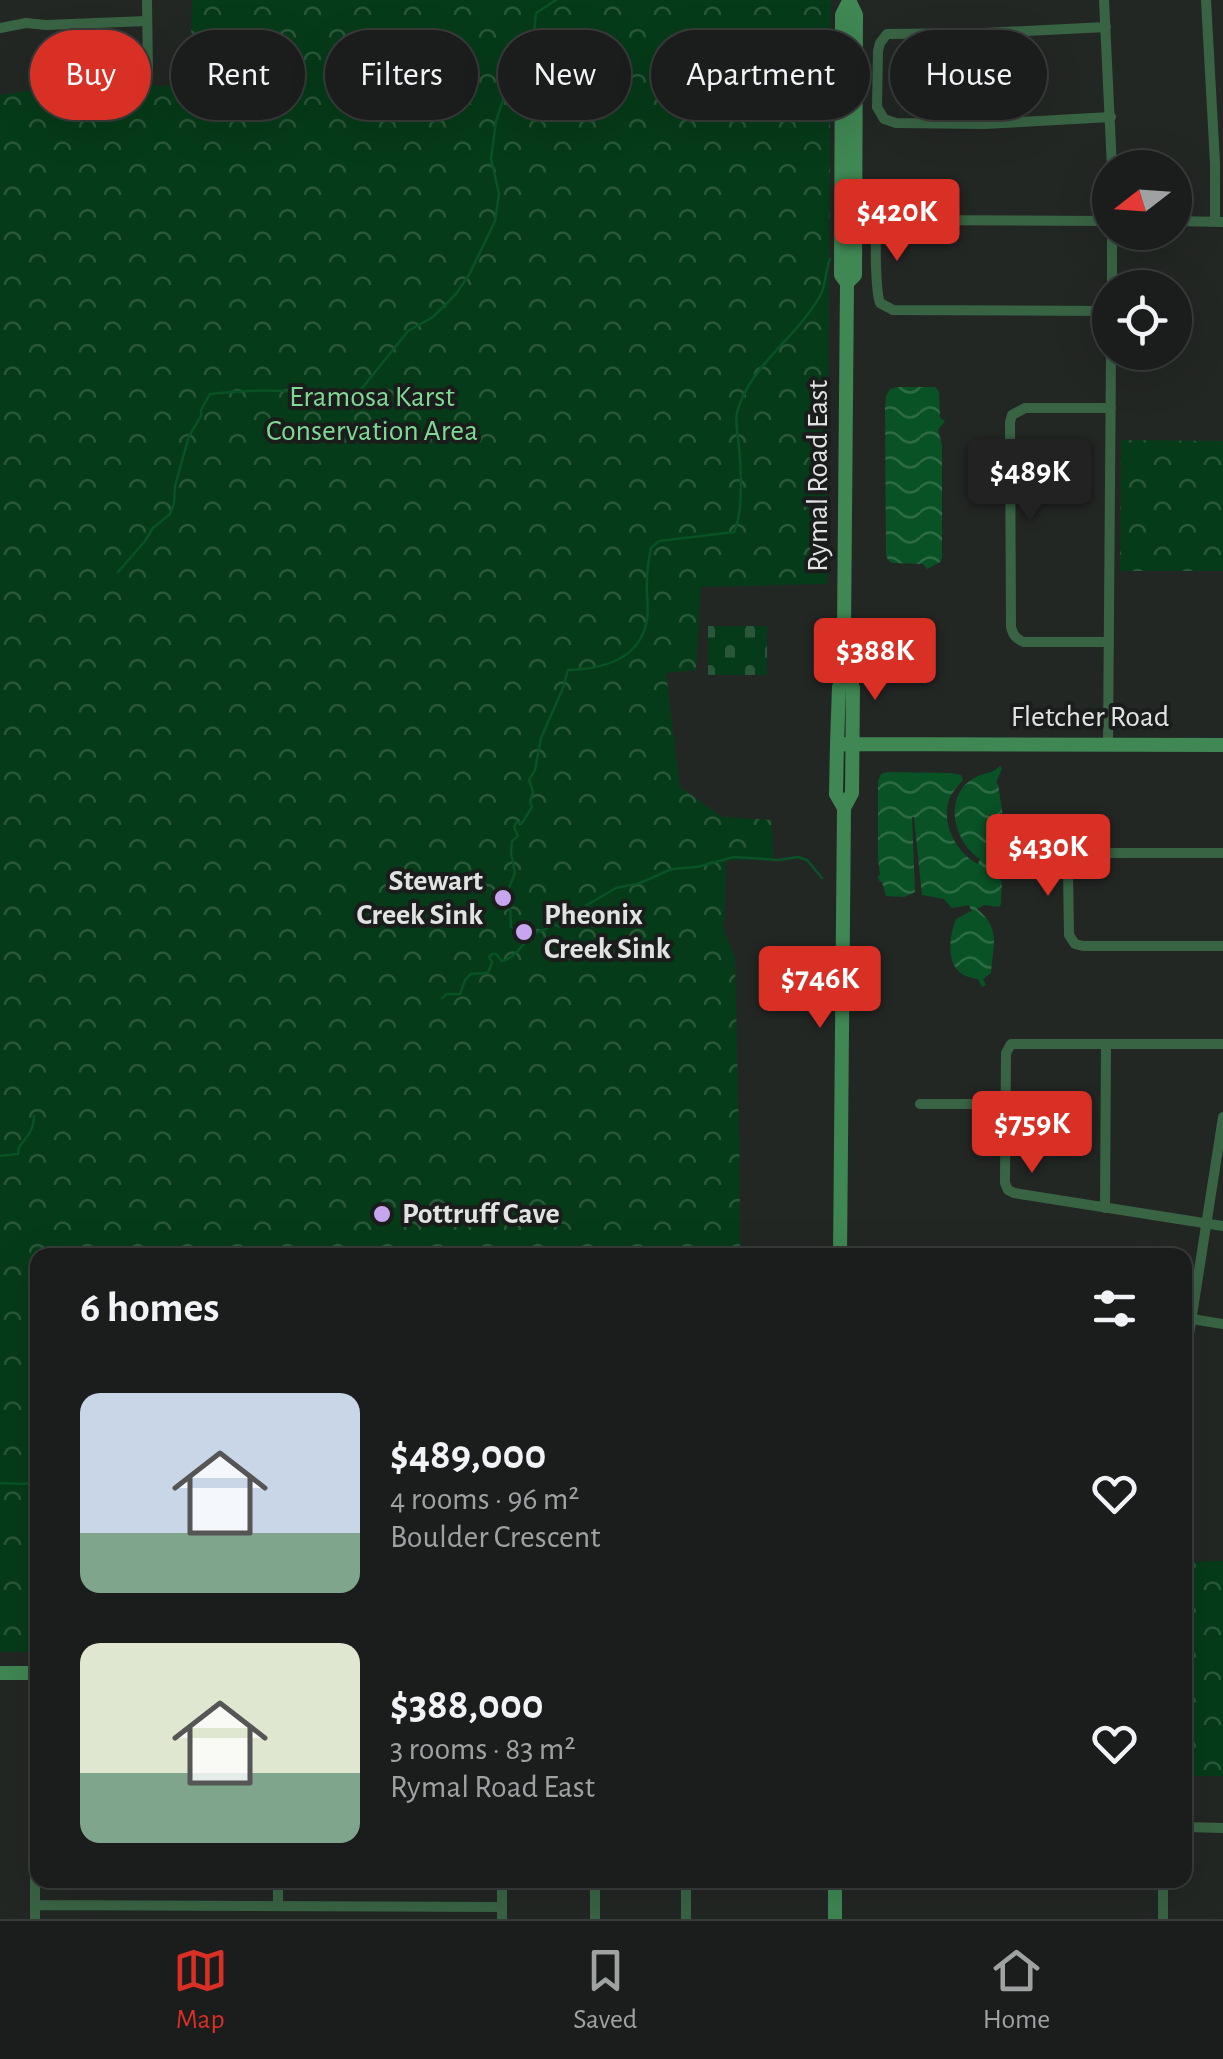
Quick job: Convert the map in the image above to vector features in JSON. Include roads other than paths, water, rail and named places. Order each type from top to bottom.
[{"type":"main road","name":"Rymal Road East","points":[[840,1248],[844,808],[836,794],[845,744],[839,687],[847,669],[847,284],[841,275],[842,15],[849,0]]},
{"type":"main road","name":"Fletcher Road","points":[[845,744],[1223,745]]},
{"type":"main road","points":[[0,1673],[30,1674]]},
{"type":"main road","points":[[835,1919],[836,1888]]},
{"type":"street","points":[[146,0],[147,30]]},
{"type":"street","points":[[1104,0],[1112,150]]},
{"type":"street","points":[[1192,222],[1219,222],[1206,0]]},
{"type":"street","points":[[0,28],[26,23],[147,21]]},
{"type":"street","points":[[1106,27],[888,34],[878,51],[878,106],[884,119],[896,124],[1111,117]]},
{"type":"street","points":[[1092,221],[884,221],[877,231],[876,292],[880,303],[893,310],[1092,311]]},
{"type":"street","points":[[1108,744],[1111,370]]},
{"type":"street","points":[[1109,642],[1024,642],[1013,634],[1010,422],[1012,415],[1024,408],[1111,408]]},
{"type":"street","points":[[1223,853],[1078,853],[1070,859],[1068,871],[1069,935],[1075,944],[1223,946]]},
{"type":"street","points":[[1105,1208],[1106,1044]]},
{"type":"street","points":[[1223,1044],[1010,1045],[1006,1052],[1005,1183],[1012,1193],[1223,1226]]},
{"type":"street","points":[[920,1104],[1006,1104]]},
{"type":"street","points":[[1192,1298],[1223,1116]]},
{"type":"street","points":[[1192,1320],[1223,1324]]},
{"type":"street","points":[[1192,1827],[1223,1828]]},
{"type":"street","points":[[35,1888],[35,1919]]},
{"type":"street","points":[[278,1888],[278,1905]]},
{"type":"street","points":[[594,1919],[595,1888]]},
{"type":"street","points":[[686,1888],[686,1919]]},
{"type":"street","points":[[1163,1888],[1163,1919]]},
{"type":"street","points":[[35,1905],[278,1905],[502,1913]]},
{"type":"water","points":[[935,387],[939,392],[940,418],[945,421],[938,430],[942,445],[942,558],[927,569],[923,564],[892,563],[886,554],[885,408],[890,389]]},
{"type":"water","points":[[1000,766],[996,783],[1008,828],[1004,829],[1002,855],[991,860],[989,866],[1000,877],[1001,904],[977,909],[990,923],[994,938],[991,973],[983,979],[986,985],[982,987],[978,979],[957,969],[951,956],[956,919],[973,910],[969,905],[952,908],[944,899],[922,895],[914,817],[915,892],[904,897],[886,896],[878,876],[878,781],[887,772],[961,775],[963,780],[949,800],[947,819],[957,846],[978,864],[980,859],[970,851],[958,829],[955,805],[967,783]]},
{"type":"waterway","points":[[118,572],[153,528],[170,514],[189,436],[210,394],[274,391],[338,400],[363,387],[408,331],[433,317],[456,294],[495,221],[499,194],[491,159],[496,121],[509,82],[534,34],[536,13],[556,0]]},
{"type":"waterway","points":[[531,934],[523,924],[516,930],[511,927],[506,895],[515,873],[512,841],[518,836],[514,827],[517,822],[522,823],[532,807],[529,780],[568,670],[607,664],[637,645],[647,620],[651,548],[659,541],[734,532],[741,490],[738,409],[753,378],[820,296],[830,259]]},
{"type":"waterway","points":[[442,998],[460,994],[471,974],[488,973],[492,954],[506,960],[531,934],[553,924],[560,927],[570,923],[587,905],[616,888],[672,869],[734,857],[798,857],[807,860],[822,878]]},
{"type":"waterway","points":[[0,1156],[18,1154],[34,1116]]},
{"type":"waterway","points":[[0,1483],[30,1483]]},
{"type":"place","name":"Stewart Creek Sink","points":[[503,898]]},
{"type":"place","name":"Pheonix Creek Sink","points":[[524,932]]},
{"type":"place","name":"Pottruff Cave","points":[[382,1214]]},
{"type":"park label","name":"Eramosa Karst Conservation Area","points":[[372,414]]}]
